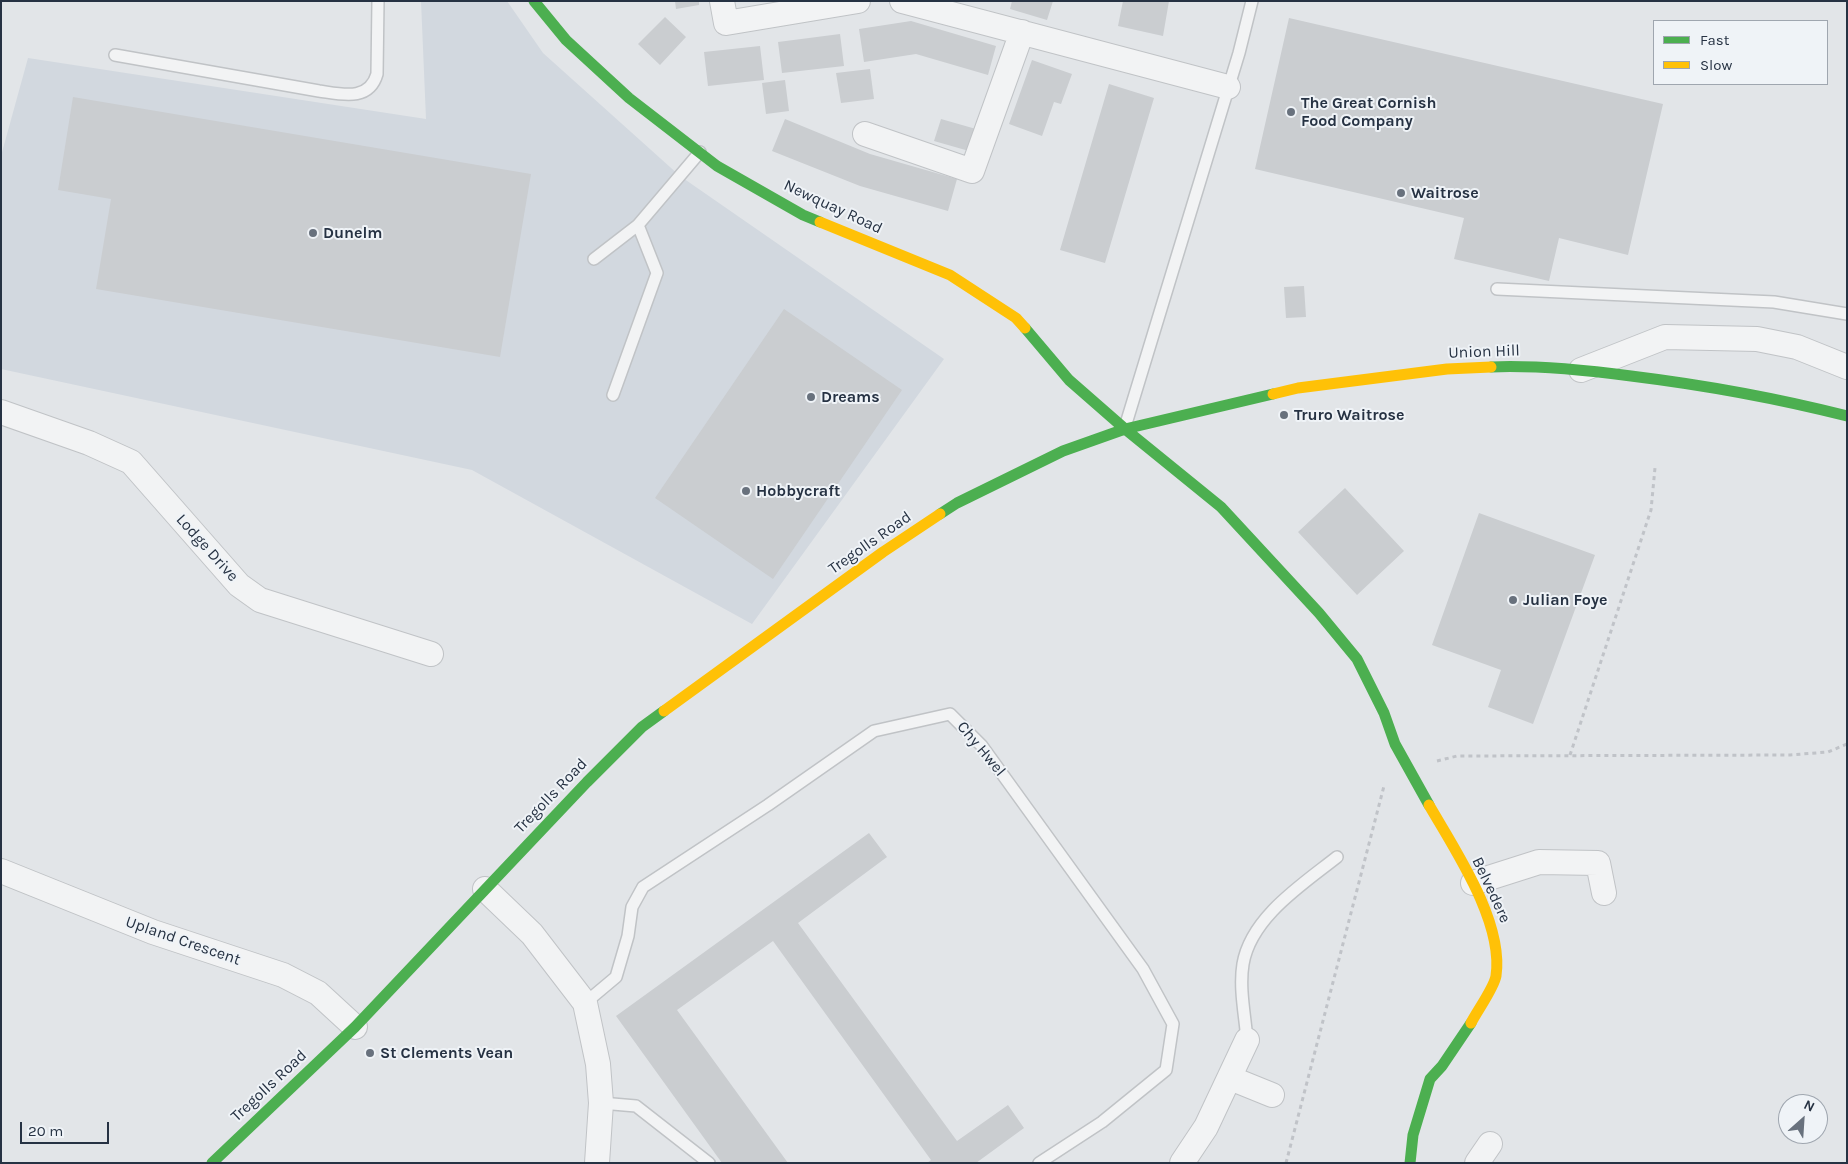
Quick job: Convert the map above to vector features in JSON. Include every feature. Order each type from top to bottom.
[{"type":"main road","name":"Newquay Road","points":[[534,1],[566,40],[629,98],[717,166],[803,215],[950,275],[1016,318],[1070,380],[1125,429],[1221,507],[1319,613],[1357,659],[1384,712],[1395,744]]},
{"type":"main road","name":"Union Hill","points":[[957,503],[1063,451],[1125,429],[1298,388],[1369,377],[1447,369],[1516,366],[1581,370],[1687,383],[1796,403],[1847,416]]},
{"type":"main road","name":"Tregolls Road","points":[[212,1163],[356,1027],[485,889],[642,727],[883,552],[957,503]]},
{"type":"main road","name":"Belvedere","points":[[1395,744],[1473,884],[1494,934],[1496,977],[1470,1024],[1442,1066],[1430,1079],[1413,1135],[1410,1163]]},
{"type":"street","points":[[722,1],[726,23],[858,1]]},
{"type":"street","points":[[902,1],[986,11],[1022,32],[1228,87]]},
{"type":"street","points":[[866,134],[972,171],[1022,32]]},
{"type":"street","points":[[1581,370],[1665,337],[1757,339],[1797,347],[1847,367]]},
{"type":"street","name":"Lodge Drive","points":[[1,412],[88,443],[131,462],[239,585],[260,600],[431,654]]},
{"type":"street","points":[[1473,884],[1539,862],[1598,863],[1604,893]]},
{"type":"street","name":"Upland Crescent","points":[[1,871],[153,932],[283,975],[318,993],[356,1027]]},
{"type":"street","points":[[485,889],[532,934],[585,1003],[598,1064],[601,1103],[597,1163]]},
{"type":"street","points":[[1182,1163],[1206,1127],[1247,1040]]},
{"type":"street","points":[[1230,1078],[1272,1095]]},
{"type":"street","points":[[1477,1163],[1490,1144]]},
{"type":"lane","points":[[115,55],[318,92],[362,94],[375,82],[377,74],[378,1]]},
{"type":"lane","points":[[1125,429],[1252,1]]},
{"type":"lane","points":[[594,259],[638,225],[700,152]]},
{"type":"lane","points":[[613,395],[656,273],[638,225]]},
{"type":"lane","points":[[1497,288],[1774,302],[1847,314]]},
{"type":"lane","name":"Chy Hwel","points":[[585,1003],[616,977],[628,936],[632,907],[643,887],[768,805],[874,731],[950,714],[982,746],[1143,968],[1173,1024],[1166,1070],[1102,1122],[1039,1163]]},
{"type":"lane","points":[[1247,1040],[1242,975],[1243,961],[1255,935],[1273,909],[1337,857]]},
{"type":"lane","points":[[601,1103],[636,1106],[709,1163]]},
{"type":"path","points":[[1570,755],[1651,510],[1654,468]]},
{"type":"path","points":[[1286,1163],[1395,744]]},
{"type":"path","points":[[1408,767],[1457,756],[1790,755],[1828,752],[1847,744]]},
{"type":"shaded area","points":[[421,1],[507,1],[543,53],[680,176],[944,359],[752,624],[472,470],[1,369],[1,156],[28,58],[426,119]]},
{"type":"building","points":[[675,1],[699,1],[699,5],[676,9]]},
{"type":"building","points":[[1012,1],[1053,1],[1047,20],[1010,9]]},
{"type":"building","points":[[1123,1],[1169,1],[1163,36],[1118,26]]},
{"type":"building","points":[[665,17],[686,37],[660,65],[638,44]]},
{"type":"building","points":[[1289,18],[1663,104],[1628,255],[1559,238],[1549,281],[1454,259],[1464,218],[1255,169]]},
{"type":"building","points":[[911,21],[996,46],[988,75],[916,54],[864,62],[859,29]]},
{"type":"building","points":[[840,34],[844,66],[782,73],[778,42]]},
{"type":"building","points":[[760,46],[764,80],[708,86],[704,52]]},
{"type":"building","points":[[1032,60],[1072,74],[1061,104],[1054,102],[1042,136],[1009,124]]},
{"type":"building","points":[[870,69],[874,99],[841,103],[836,73]]},
{"type":"building","points":[[785,80],[789,111],[766,114],[762,83]]},
{"type":"building","points":[[1109,84],[1154,98],[1105,263],[1060,250]]},
{"type":"building","name":"Dunelm","points":[[73,97],[531,174],[500,357],[96,289],[111,199],[58,190]]},
{"type":"building","points":[[785,119],[870,154],[957,179],[948,211],[860,186],[772,151]]},
{"type":"building","points":[[941,119],[976,129],[969,151],[934,141]]},
{"type":"building","points":[[1304,286],[1306,317],[1286,318],[1284,287]]},
{"type":"building","points":[[784,309],[902,390],[773,579],[655,498]]},
{"type":"building","points":[[1345,488],[1404,551],[1357,595],[1298,532]]},
{"type":"building","name":"Julian Foye","points":[[1479,513],[1595,555],[1533,724],[1488,707],[1501,670],[1432,645]]},
{"type":"building","points":[[869,833],[887,857],[798,923],[957,1141],[1008,1105],[1024,1128],[976,1163],[927,1163],[931,1160],[773,941],[677,1010],[788,1163],[722,1163],[616,1016]]},
{"type":"traffic: fast","points":[[534,1],[566,40],[629,98],[717,166],[803,215],[820,222]]},
{"type":"traffic: fast","points":[[1025,328],[1069,380],[1125,429]]},
{"type":"traffic: fast","points":[[1491,367],[1561,368],[1658,380],[1767,398],[1847,416]]},
{"type":"traffic: fast","points":[[940,514],[957,503],[1063,451],[1125,429],[1273,394]]},
{"type":"traffic: fast","points":[[1125,429],[1221,507],[1319,613],[1357,659],[1384,713],[1395,744],[1429,805]]},
{"type":"traffic: fast","points":[[212,1163],[355,1027],[587,782],[642,727],[664,711]]},
{"type":"traffic: fast","points":[[1410,1163],[1413,1135],[1430,1079],[1442,1066],[1471,1023]]},
{"type":"traffic: slow","points":[[820,222],[950,275],[1016,318],[1025,328]]},
{"type":"traffic: slow","points":[[1273,394],[1298,388],[1447,369],[1491,367]]},
{"type":"traffic: slow","points":[[664,711],[883,552],[940,514]]},
{"type":"traffic: slow","points":[[1429,805],[1464,865],[1485,910],[1493,933],[1496,955],[1495,981],[1471,1023]]},
{"type":"place","name":"The Great Cornish Food Company","points":[[1291,112]]},
{"type":"place","name":"Waitrose","points":[[1401,193]]},
{"type":"place","name":"Dunelm","points":[[313,233]]},
{"type":"place","name":"Dreams","points":[[811,397]]},
{"type":"place","name":"Truro Waitrose","points":[[1284,415]]},
{"type":"place","name":"Hobbycraft","points":[[746,491]]},
{"type":"place","name":"Julian Foye","points":[[1513,600]]},
{"type":"place","name":"St Clements Vean","points":[[370,1053]]}]
